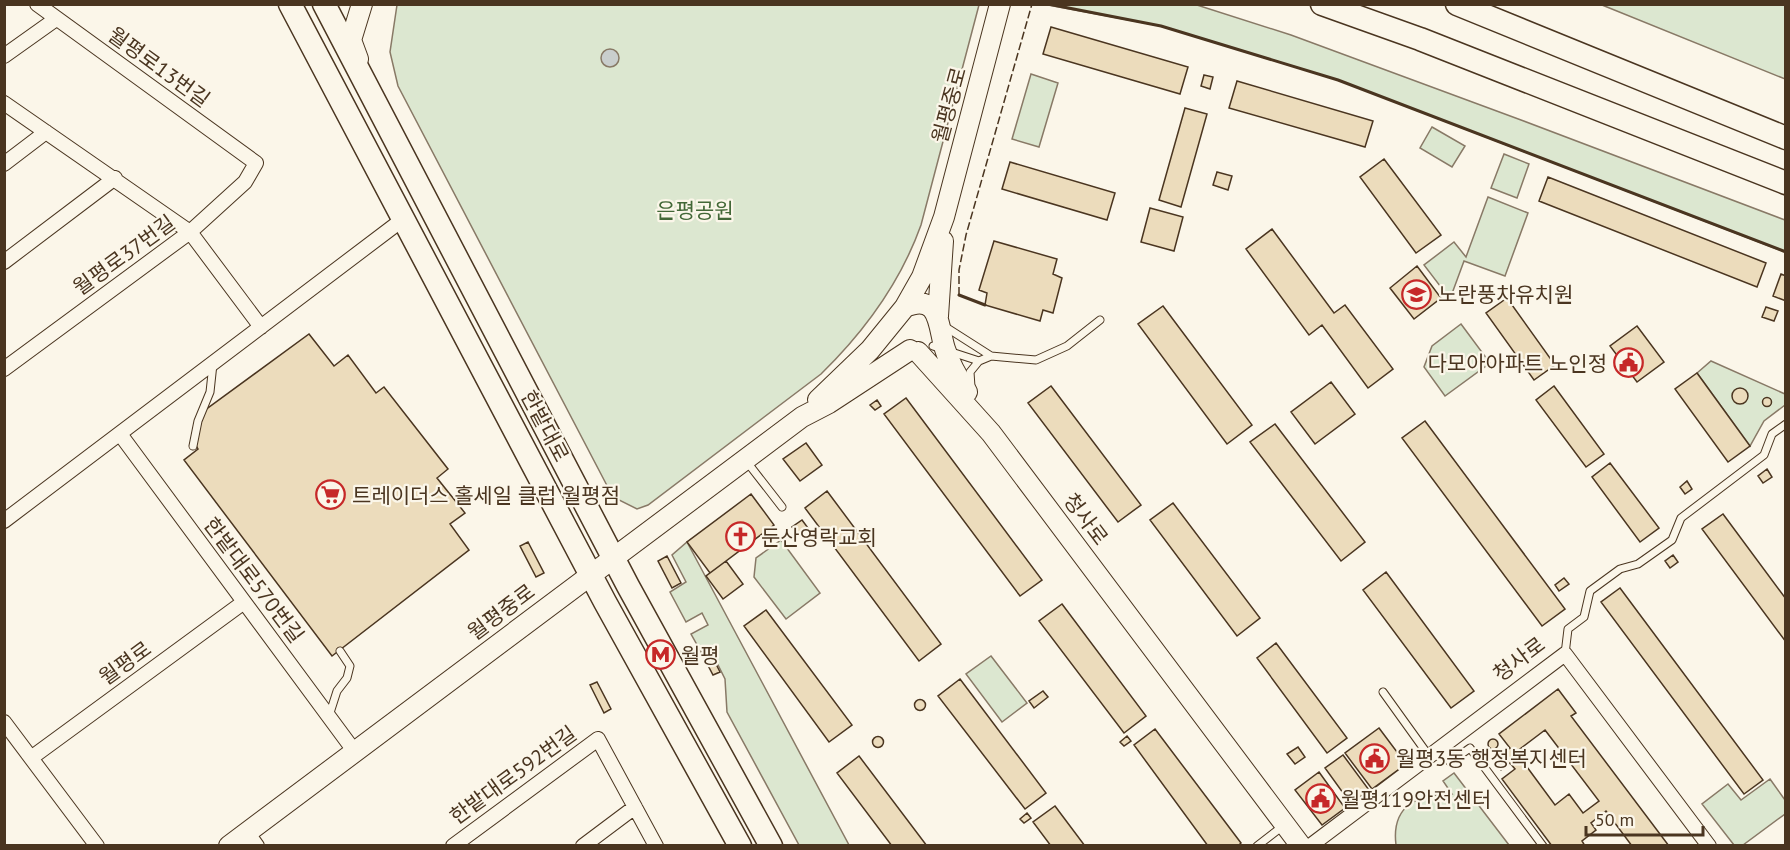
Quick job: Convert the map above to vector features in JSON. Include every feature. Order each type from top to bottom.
[{"type":"main road","points":[[290,4],[591,576],[740,846]]},
{"type":"main road","name":"한밭대로","points":[[324,4],[614,559],[771,846]]},
{"type":"main road","points":[[1322,4],[1420,39],[1785,183]]},
{"type":"main road","points":[[1457,4],[1785,138]]},
{"type":"street","name":"월평로13번길","points":[[37,4],[256,163]]},
{"type":"street","points":[[279,4],[312,46]]},
{"type":"street","points":[[362,4],[351,40],[375,103]]},
{"type":"street","name":"월평중로","points":[[944,217],[1000,4]]},
{"type":"street","points":[[4,57],[56,19]]},
{"type":"street","points":[[4,103],[190,232],[261,327]]},
{"type":"street","points":[[4,164],[46,132]]},
{"type":"street","name":"월평로37번길","points":[[4,369],[190,232],[245,182],[256,163]]},
{"type":"street","points":[[4,262],[115,178]]},
{"type":"street","points":[[932,338],[897,341],[893,326],[922,277],[944,217]]},
{"type":"street","points":[[944,217],[932,338],[971,399],[983,423]]},
{"type":"street","points":[[6,517],[120,434],[402,220]]},
{"type":"street","points":[[802,417],[870,350],[900,313],[920,304],[934,310],[932,338],[983,423]]},
{"type":"street","points":[[802,417],[829,403],[932,338]]},
{"type":"street","name":"월평중로","points":[[229,846],[252,839],[355,752],[802,417]]},
{"type":"street","name":"청사로","points":[[983,423],[1301,846]]},
{"type":"street","name":"한밭대로570번길","points":[[120,434],[355,752]]},
{"type":"street","name":"월평로","points":[[31,758],[244,602]]},
{"type":"street","name":"청사로","points":[[1310,846],[1565,654],[1709,846]]},
{"type":"street","points":[[4,722],[97,846]]},
{"type":"street","name":"한밭대로592번길","points":[[453,846],[598,739],[635,807]]},
{"type":"street","points":[[583,846],[635,807],[656,846]]},
{"type":"lane","points":[[932,338],[991,357],[1036,360],[1067,346],[1100,320]]},
{"type":"lane","points":[[932,338],[979,361]]},
{"type":"lane","points":[[971,399],[970,372],[979,361],[991,357]]},
{"type":"lane","points":[[194,446],[198,421],[210,392],[213,364]]},
{"type":"lane","points":[[1565,654],[1568,629],[1584,617],[1590,591],[1620,568],[1638,564],[1672,540],[1681,519],[1764,455],[1773,434],[1785,424]]},
{"type":"lane","points":[[745,460],[782,507]]},
{"type":"lane","points":[[329,716],[337,691],[347,678],[350,666],[340,651]]},
{"type":"lane","points":[[1383,692],[1434,752],[1450,762],[1470,748],[1543,846]]},
{"type":"lane","points":[[1257,846],[1285,824]]},
{"type":"green space","name":"은평공원","points":[[397,5],[979,5],[921,225],[903,266],[880,305],[852,341],[821,374],[648,505],[637,509],[613,497],[398,86],[390,52]]},
{"type":"green space","points":[[1048,5],[1197,5],[1291,35],[1785,220],[1785,252],[1338,80],[1161,26]]},
{"type":"green space","points":[[1602,5],[1785,5],[1785,79]]},
{"type":"green space","points":[[1031,74],[1058,83],[1039,147],[1012,139]]},
{"type":"green space","points":[[1432,127],[1465,146],[1452,167],[1420,148]]},
{"type":"green space","points":[[1504,154],[1529,164],[1517,198],[1491,188]]},
{"type":"green space","points":[[1488,197],[1528,213],[1505,276],[1464,261],[1450,299],[1424,265],[1454,242],[1466,257]]},
{"type":"green space","points":[[1461,324],[1490,363],[1445,396],[1424,367],[1432,346]]},
{"type":"green space","points":[[1711,361],[1785,394],[1785,405],[1764,421],[1750,446],[1697,373]]},
{"type":"green space","points":[[781,540],[820,593],[786,619],[754,577],[756,558]]},
{"type":"green space","points":[[687,542],[849,845],[799,845],[727,712],[725,679],[709,647],[700,650],[691,634],[708,625],[702,613],[686,622],[670,592],[686,582],[672,555]]},
{"type":"green space","points":[[991,656],[1027,703],[1002,722],[966,674]]},
{"type":"green space","points":[[1454,773],[1509,845],[1396,845],[1398,820],[1403,811],[1409,804],[1428,796],[1452,794],[1443,781]]},
{"type":"green space","points":[[1770,779],[1785,800],[1785,814],[1743,845],[1734,845],[1702,804],[1728,784],[1741,800]]},
{"type":"shaded area","points":[[606,49],[614,49],[619,54],[617,65],[606,67],[601,62],[601,54]]},
{"type":"building","points":[[1051,27],[1188,67],[1180,94],[1043,54]]},
{"type":"building","points":[[1204,75],[1213,77],[1210,89],[1201,86]]},
{"type":"building","points":[[1237,81],[1373,121],[1365,147],[1229,108]]},
{"type":"building","points":[[1185,108],[1207,114],[1181,207],[1159,200]]},
{"type":"building","points":[[1384,159],[1441,235],[1416,253],[1360,177]]},
{"type":"building","points":[[1010,162],[1115,193],[1107,220],[1002,189]]},
{"type":"building","points":[[1217,172],[1232,176],[1228,190],[1213,185]]},
{"type":"building","points":[[1548,177],[1766,263],[1757,287],[1539,201]]},
{"type":"building","points":[[1150,208],[1183,217],[1174,251],[1141,242]]},
{"type":"building","points":[[1272,229],[1334,313],[1345,305],[1393,369],[1368,388],[1322,325],[1309,335],[1246,249]]},
{"type":"building","points":[[994,241],[1057,259],[1053,274],[1062,278],[1053,313],[1043,310],[1040,321],[985,305],[987,293],[979,290]]},
{"type":"building","points":[[1417,266],[1441,298],[1414,319],[1390,288]]},
{"type":"building","points":[[1781,274],[1786,276],[1786,301],[1773,296]]},
{"type":"building","points":[[1507,298],[1555,365],[1534,380],[1486,313]]},
{"type":"building","points":[[1163,306],[1252,425],[1227,444],[1138,324]]},
{"type":"building","points":[[1766,307],[1778,311],[1774,321],[1762,317]]},
{"type":"building","points":[[1637,326],[1664,362],[1637,382],[1610,346]]},
{"type":"building","name":"트레이더스 홀세일 클럽 월평점","points":[[309,334],[334,366],[348,355],[376,393],[384,387],[448,469],[437,478],[465,513],[450,524],[469,550],[332,656],[184,460],[198,449],[193,440],[197,416]]},
{"type":"building","points":[[1697,373],[1750,446],[1728,462],[1675,389]]},
{"type":"building","points":[[1331,382],[1355,414],[1315,444],[1291,412]]},
{"type":"building","points":[[1051,386],[1141,505],[1118,522],[1028,403]]},
{"type":"building","points":[[1554,386],[1604,454],[1586,467],[1536,400]]},
{"type":"building","points":[[1737,388],[1743,388],[1748,396],[1746,402],[1737,404],[1732,399],[1732,393]]},
{"type":"building","points":[[906,398],[1042,580],[1020,596],[884,414]]},
{"type":"building","points":[[1767,398],[1771,402],[1767,406],[1763,402]]},
{"type":"building","points":[[877,400],[881,406],[875,410],[870,405]]},
{"type":"building","points":[[1425,421],[1565,609],[1542,626],[1402,438]]},
{"type":"building","points":[[1275,424],[1365,542],[1341,561],[1250,442]]},
{"type":"building","points":[[806,443],[822,465],[800,481],[783,459]]},
{"type":"building","points":[[1610,463],[1659,528],[1640,542],[1592,477]]},
{"type":"building","points":[[1767,469],[1772,477],[1763,483],[1758,476]]},
{"type":"building","points":[[1687,481],[1692,489],[1685,494],[1680,487]]},
{"type":"building","points":[[827,491],[941,644],[919,661],[805,508]]},
{"type":"building","points":[[751,494],[774,525],[710,573],[687,542]]},
{"type":"building","points":[[1173,503],[1260,618],[1237,636],[1150,520]]},
{"type":"building","points":[[1723,514],[1786,599],[1786,642],[1702,529]]},
{"type":"building","points":[[802,520],[808,528],[798,535],[792,527]]},
{"type":"building","points":[[528,542],[544,573],[536,577],[520,546]]},
{"type":"building","points":[[1673,555],[1678,562],[1670,568],[1665,561]]},
{"type":"building","points":[[667,556],[681,583],[672,588],[658,561]]},
{"type":"building","points":[[726,561],[743,584],[723,599],[706,576]]},
{"type":"building","points":[[1386,572],[1474,691],[1451,708],[1363,590]]},
{"type":"building","points":[[1564,578],[1569,584],[1559,591],[1555,585]]},
{"type":"building","points":[[1620,588],[1763,780],[1744,794],[1601,602]]},
{"type":"building","points":[[1062,604],[1146,716],[1124,733],[1039,621]]},
{"type":"building","points":[[766,610],[852,725],[829,742],[744,626]]},
{"type":"building","points":[[1276,643],[1347,738],[1327,753],[1257,658]]},
{"type":"building","points":[[708,648],[720,672],[713,675],[701,652]]},
{"type":"building","points":[[960,679],[1046,793],[1025,809],[938,696]]},
{"type":"building","points":[[597,682],[611,709],[604,713],[590,685]]},
{"type":"building","points":[[1558,689],[1576,713],[1571,716],[1669,846],[1632,846],[1606,811],[1591,823],[1596,830],[1582,841],[1585,846],[1552,846],[1502,779],[1515,769],[1510,763],[1501,770],[1493,760],[1510,748],[1499,734]],"holes":[[[1545,730],[1599,801],[1583,813],[1569,794],[1555,805],[1516,752]]]},
{"type":"building","points":[[1043,691],[1048,697],[1034,708],[1029,701]]},
{"type":"building","points":[[920,699],[926,705],[920,711],[914,705]]},
{"type":"building","name":"월평3동 행정복지센터","points":[[1379,728],[1406,764],[1372,789],[1345,753]]},
{"type":"building","points":[[1155,729],[1241,843],[1238,846],[1208,846],[1134,745]]},
{"type":"building","points":[[1127,736],[1131,741],[1124,746],[1120,742]]},
{"type":"building","points":[[878,737],[882,738],[882,746],[878,747],[874,746],[873,742],[874,738]]},
{"type":"building","points":[[1493,739],[1498,744],[1493,749],[1488,744]]},
{"type":"building","points":[[1298,747],[1305,757],[1295,764],[1287,754]]},
{"type":"building","points":[[1343,755],[1369,790],[1351,804],[1325,768]]},
{"type":"building","points":[[859,756],[927,846],[892,846],[837,773]]},
{"type":"building","name":"월평119안전센터","points":[[1319,772],[1345,808],[1322,825],[1295,790]]},
{"type":"building","points":[[1055,806],[1085,846],[1051,846],[1033,822]]},
{"type":"building","points":[[1027,813],[1031,818],[1024,823],[1020,819]]},
{"type":"fence","points":[[959,295],[959,270],[966,235],[1032,4]]},
{"type":"wall","points":[[1048,4],[1161,26],[1338,80],[1786,252]]},
{"type":"wall","points":[[959,295],[985,305]]},
{"type":"place","name":"노란풍차유치원","points":[[1417,294]]},
{"type":"place","name":"다모아아파트 노인정","points":[[1628,363]]},
{"type":"place","name":"트레이더스 홀세일 클럽 월평점","points":[[331,495]]},
{"type":"place","name":"둔산영락교회","points":[[740,537]]},
{"type":"place","name":"월평","points":[[660,655]]},
{"type":"place","name":"월평3동 행정복지센터","points":[[1375,758]]},
{"type":"place","name":"월평119안전센터","points":[[1320,799]]}]
